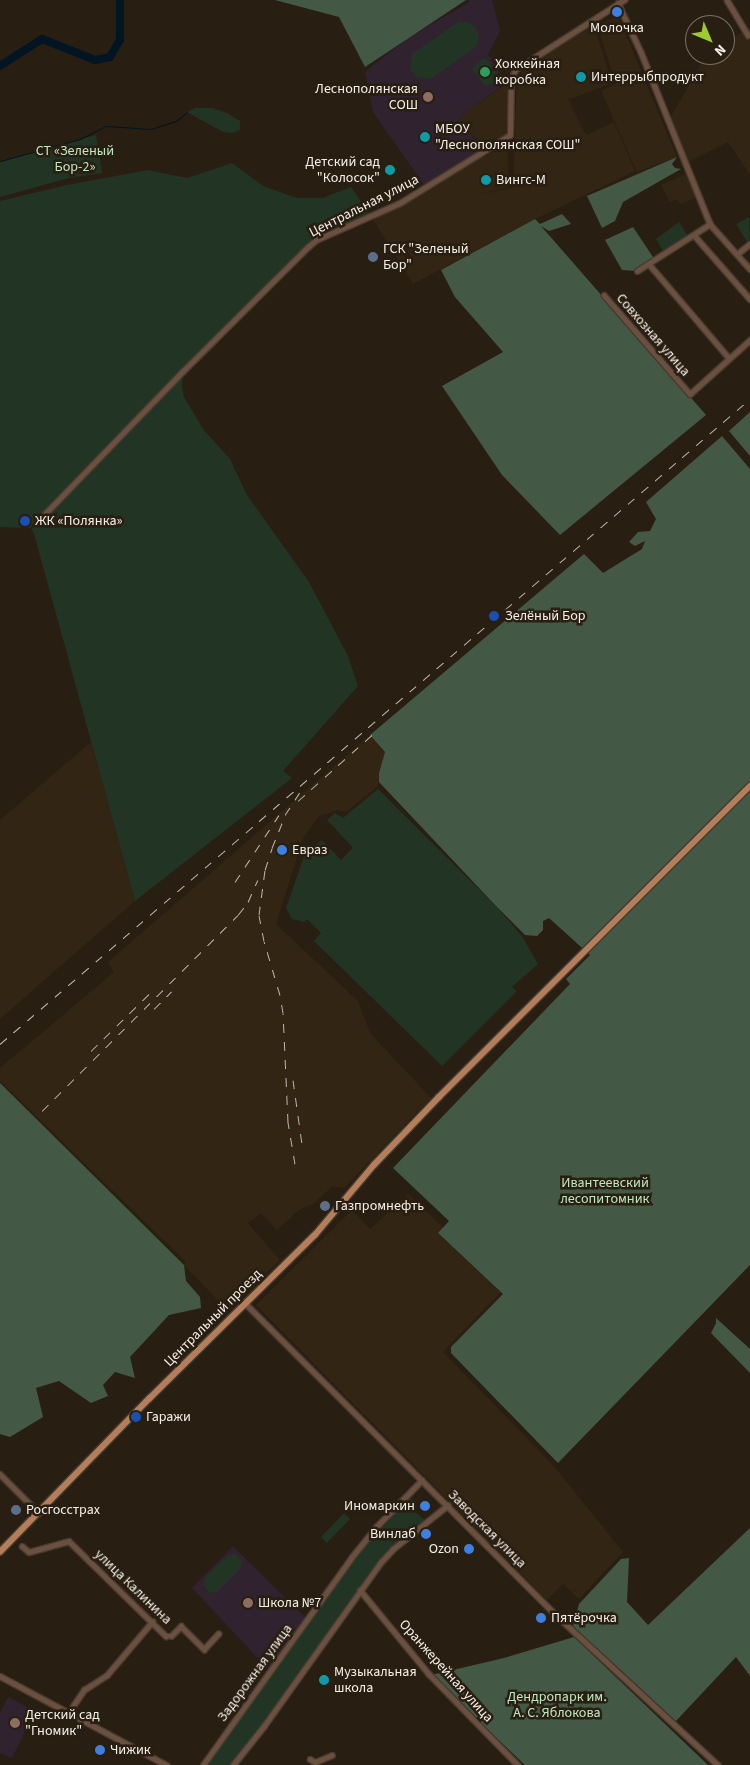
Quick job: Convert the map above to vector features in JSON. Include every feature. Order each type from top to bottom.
[{"type":"main road","name":"Центральный проезд","points":[[0,1552],[245,1303],[323,1227],[374,1165],[439,1097],[750,786]]},
{"type":"street","name":"Центральная улица","points":[[41,518],[189,364],[308,247],[316,240],[400,203],[510,135],[511,80],[515,70],[624,0]]},
{"type":"street","points":[[726,0],[748,35]]},
{"type":"street","points":[[618,3],[641,52],[710,224],[750,269]]},
{"type":"street","points":[[637,271],[710,224]]},
{"type":"street","points":[[694,235],[750,299]]},
{"type":"street","points":[[737,254],[750,244]]},
{"type":"street","points":[[649,264],[729,358]]},
{"type":"street","name":"Совхозная улица","points":[[604,295],[690,394],[750,340]]},
{"type":"street","name":"Заводская улица","points":[[245,1303],[555,1614],[718,1765]]},
{"type":"street","points":[[0,1474],[39,1513]]},
{"type":"street","name":"Задорожная улица","points":[[202,1765],[350,1558],[376,1526],[422,1480]]},
{"type":"street","points":[[232,1765],[264,1726],[360,1590],[393,1549],[448,1505]]},
{"type":"street","name":"улица Калинина","points":[[22,1546],[29,1552],[69,1541],[166,1636],[171,1636],[181,1626],[204,1649],[218,1634]]},
{"type":"street","name":"Оранжерейная улица","points":[[360,1590],[429,1674],[518,1765]]},
{"type":"street","points":[[69,1712],[84,1690],[107,1675],[152,1622]]},
{"type":"street","points":[[0,1676],[167,1765]]},
{"type":"street","points":[[310,1759],[315,1762],[332,1755]]},
{"type":"shaded area","name":"Леснополянская СОШ","points":[[469,0],[492,0],[500,31],[488,54],[506,83],[459,117],[482,151],[426,188],[373,112],[365,72],[406,39],[468,3]]},
{"type":"shaded area","points":[[618,16],[677,157],[637,172],[601,91],[616,84],[597,25]]},
{"type":"shaded area","points":[[594,26],[612,83],[571,99],[567,97],[586,135],[614,122],[635,171],[535,219],[413,284],[371,216],[400,203],[507,144],[509,187],[475,195],[513,188],[517,76],[560,45]]},
{"type":"shaded area","points":[[742,32],[745,37],[750,34],[750,175],[728,142],[688,162],[670,118],[700,65],[735,65],[735,37]]},
{"type":"shaded area","name":"Вингс-М","points":[[507,83],[508,135],[484,151],[459,117]]},
{"type":"shaded area","points":[[686,174],[696,197],[681,204],[676,199],[670,202],[661,185]]},
{"type":"shaded area","points":[[370,735],[385,752],[378,786],[346,812],[338,810],[319,816],[303,838],[276,924],[358,1001],[370,1033],[431,1098],[344,1188],[333,1186],[313,1204],[299,1210],[277,1230],[261,1213],[248,1223],[280,1260],[227,1310],[184,1265],[186,1262],[0,1081],[0,1068],[114,972],[108,962]]},
{"type":"shaded area","points":[[91,742],[135,901],[0,1019],[0,820]]},
{"type":"shaded area","points":[[408,1194],[444,1228],[438,1234],[501,1292],[443,1352],[553,1465],[623,1552],[579,1599],[563,1584],[547,1600],[256,1305],[352,1210],[370,1229]]},
{"type":"shaded area","name":"Школа №7","points":[[233,1546],[306,1618],[268,1669],[192,1588]]},
{"type":"shaded area","name":"Детский сад \"Гномик\"","points":[[8,1697],[35,1711],[12,1758],[0,1753],[0,1713]]},
{"type":"green space","points":[[275,0],[466,0],[365,67],[339,17]]},
{"type":"green space","points":[[458,22],[468,22],[476,28],[479,38],[476,47],[431,79],[416,77],[410,69],[412,54]]},
{"type":"green space","name":"Хоккейная коробка","points":[[482,59],[487,59],[498,76],[488,86],[484,85],[472,69]]},
{"type":"green space","points":[[196,108],[212,108],[227,113],[240,121],[240,130],[232,133],[223,132],[187,112]]},
{"type":"green space","name":"СТ «Зеленый Бор-2»","points":[[96,135],[102,173],[69,178],[0,197],[0,161]]},
{"type":"green space","points":[[677,157],[672,164],[675,168],[681,169],[623,202],[615,221],[602,228],[587,196]]},
{"type":"green space","points":[[232,163],[263,186],[297,198],[322,198],[351,187],[371,216],[316,240],[183,370],[182,387],[184,397],[203,429],[230,459],[247,495],[309,582],[348,656],[358,686],[283,771],[292,778],[135,901],[34,534],[31,528],[0,527],[0,201],[67,185],[148,170],[187,178]]},
{"type":"green space","points":[[562,214],[571,224],[549,231],[541,226],[706,415],[560,535],[502,475],[442,386],[503,352],[455,297],[441,270],[535,219],[540,224]]},
{"type":"green space","points":[[749,217],[750,244],[749,245],[736,224]]},
{"type":"green space","points":[[679,222],[689,238],[665,254],[656,239]]},
{"type":"green space","points":[[633,227],[655,260],[637,271],[622,270],[605,240]]},
{"type":"green space","points":[[750,412],[750,456],[729,431]]},
{"type":"green space","name":"Ивантеевский лесопитомник","points":[[722,436],[750,469],[750,1265],[558,1463],[451,1353],[451,1347],[503,1294],[438,1233],[449,1221],[393,1168],[570,984],[566,979],[590,955],[549,918],[543,921],[543,930],[537,936],[525,935],[496,906],[379,782],[379,773],[385,752],[370,735],[584,554],[603,573],[642,549],[645,541],[635,546],[629,542],[638,532],[650,531],[656,519],[646,502]]},
{"type":"green space","points":[[378,789],[496,906],[522,936],[538,964],[512,987],[517,991],[442,1066],[314,941],[321,933],[307,919],[304,922],[292,919],[286,908],[308,845],[312,848],[322,840],[341,860],[353,848],[327,820],[335,813],[343,818]]},
{"type":"green space","points":[[0,1083],[184,1265],[186,1281],[200,1297],[201,1308],[169,1315],[130,1357],[135,1378],[115,1372],[103,1385],[108,1396],[91,1403],[59,1381],[36,1388],[43,1417],[10,1437],[0,1434]]},
{"type":"green space","points":[[716,1318],[750,1349],[750,1373],[711,1333],[716,1323]]},
{"type":"green space","points":[[407,1495],[414,1501],[409,1507],[426,1521],[410,1532],[381,1562],[264,1726],[230,1765],[204,1765],[351,1558]]},
{"type":"green space","points":[[344,1513],[350,1519],[327,1543],[321,1537]]},
{"type":"green space","points":[[750,1528],[750,1676],[736,1657],[676,1721],[573,1626],[579,1604],[621,1559],[629,1558],[627,1602],[648,1625]]},
{"type":"green space","points":[[236,1554],[242,1561],[240,1569],[217,1592],[211,1593],[206,1590],[203,1585],[205,1578],[228,1555]]},
{"type":"green space","name":"Дендропарк им. А. С. Яблокова","points":[[574,1637],[708,1765],[525,1765],[431,1675],[504,1658]]},
{"type":"waterway","points":[[0,66],[42,39],[95,60],[110,57],[120,40],[120,0]]},
{"type":"waterway","points":[[0,161],[80,139],[106,126],[151,129],[176,121],[187,112]]},
{"type":"railway","points":[[0,1044],[750,399]]},
{"type":"railway","points":[[298,801],[374,733]]},
{"type":"railway","points":[[295,1164],[288,1122],[283,1013],[259,915],[265,870],[272,848],[285,815],[300,792]]},
{"type":"railway","points":[[235,882],[279,815]]},
{"type":"railway","points":[[42,1111],[238,915],[248,902],[258,880]]},
{"type":"railway","points":[[154,1009],[172,991]]},
{"type":"railway","points":[[91,1051],[150,993]]},
{"type":"railway","points":[[293,1080],[303,1151]]},
{"type":"place","name":"Молочка","points":[[617,12]]},
{"type":"place","name":"Хоккейная коробка","points":[[485,72]]},
{"type":"place","name":"Интеррыбпродукт","points":[[581,77]]},
{"type":"place","name":"Леснополянская СОШ","points":[[428,97]]},
{"type":"place","name":"МБОУ \"Леснополянская СОШ\"","points":[[425,137]]},
{"type":"place","name":"Детский сад \"Колосок\"","points":[[390,170]]},
{"type":"place","name":"Вингс-М","points":[[486,180]]},
{"type":"place","name":"ГСК \"Зеленый Бор\"","points":[[373,257]]},
{"type":"place","name":"ЖК «Полянка»","points":[[25,521]]},
{"type":"place","name":"Зелёный Бор","points":[[494,616]]},
{"type":"place","name":"Евраз","points":[[282,850]]},
{"type":"place","name":"Газпромнефть","points":[[325,1206]]},
{"type":"place","name":"Гаражи","points":[[136,1417]]},
{"type":"place","name":"Иномаркин","points":[[425,1506]]},
{"type":"place","name":"Росгосстрах","points":[[16,1510]]},
{"type":"place","name":"Винлаб","points":[[426,1534]]},
{"type":"place","name":"Ozon","points":[[469,1549]]},
{"type":"place","name":"Школа №7","points":[[248,1603]]},
{"type":"place","name":"Пятёрочка","points":[[541,1618]]},
{"type":"place","name":"Музыкальная школа","points":[[324,1680]]},
{"type":"place","name":"Детский сад \"Гномик\"","points":[[15,1723]]},
{"type":"place","name":"Чижик","points":[[100,1750]]}]
